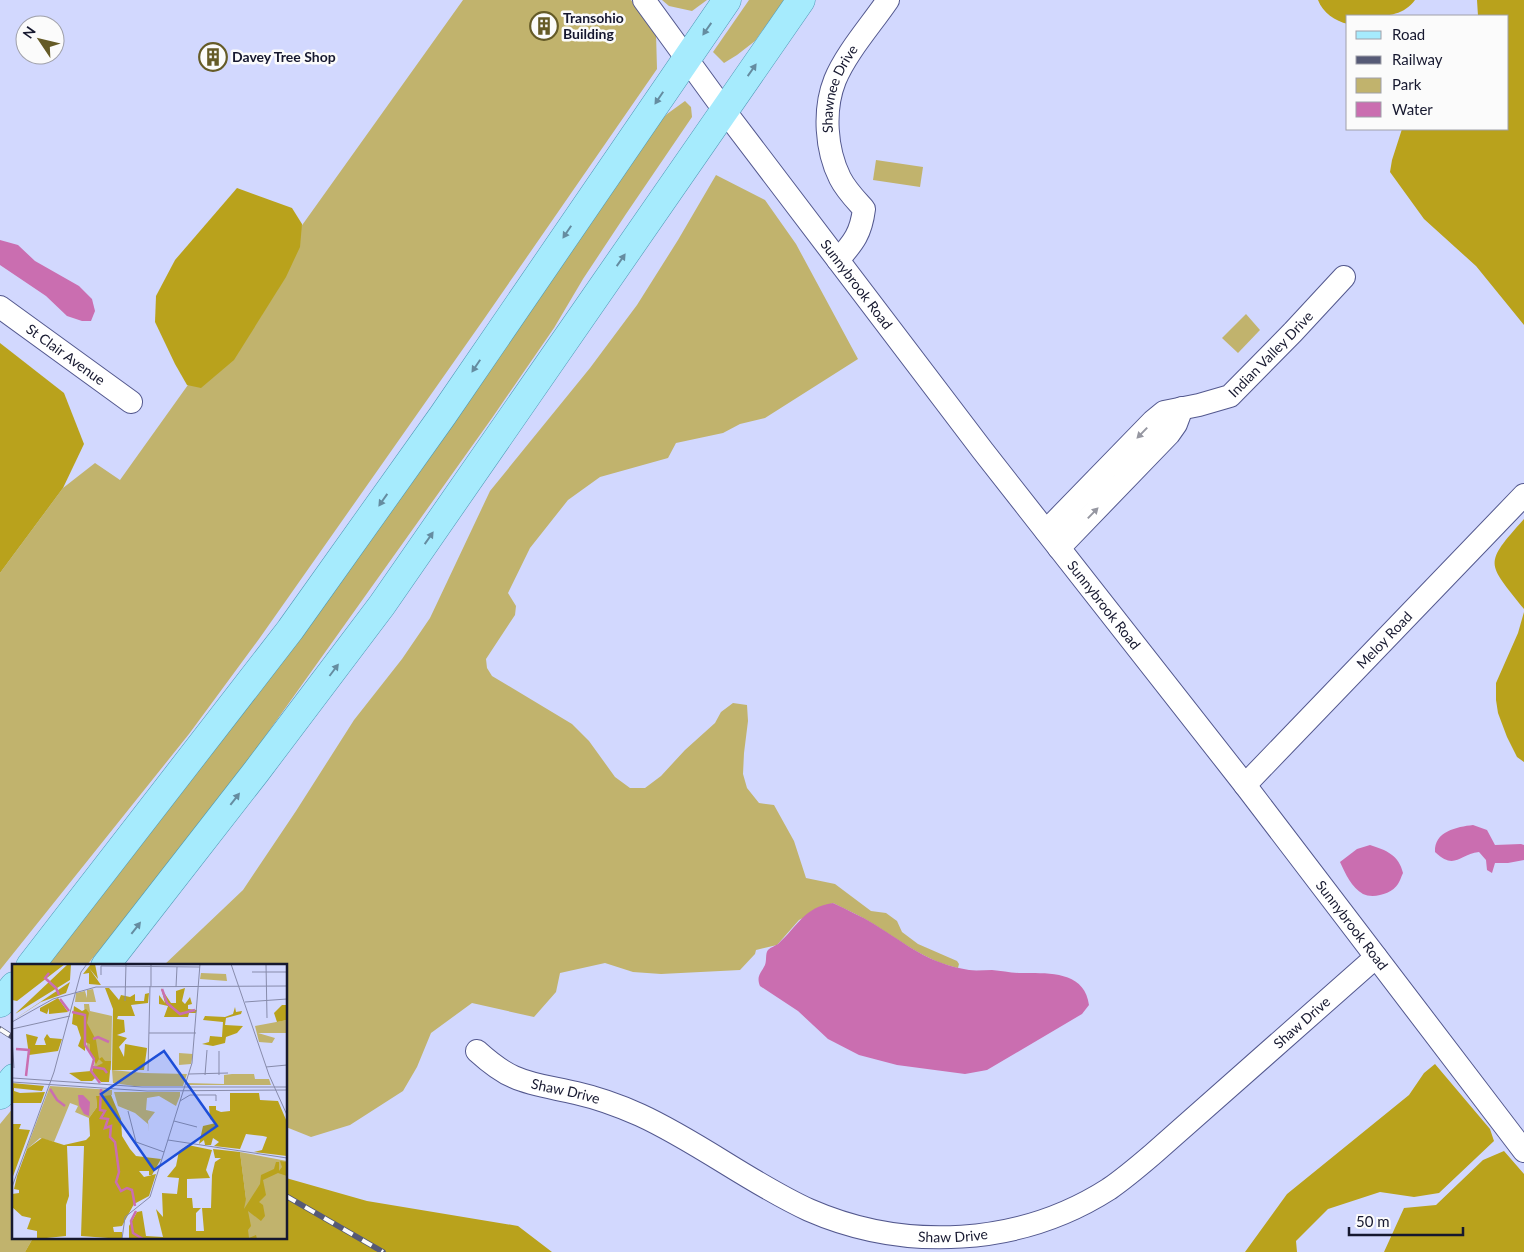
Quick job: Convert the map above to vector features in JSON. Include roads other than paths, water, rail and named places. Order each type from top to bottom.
[{"type":"main road","points":[[34,962],[290,630],[443,415],[727,0]]},
{"type":"main road","points":[[108,964],[239,795],[382,605],[801,0]]},
{"type":"main road","points":[[0,1003],[12,988]]},
{"type":"main road","points":[[0,1095],[12,1080]]},
{"type":"street","name":"Sunnybrook Road","points":[[644,0],[724,110],[983,452],[1245,785],[1524,1151]]},
{"type":"street","name":"Shawnee Drive","points":[[838,260],[856,239],[864,209],[840,178],[833,158],[828,124],[829,100],[835,80],[845,61],[888,0]]},
{"type":"street","name":"Indian Valley Drive","points":[[1053,540],[1153,421],[1164,412],[1230,396],[1294,332],[1344,277]]},
{"type":"street","name":"St Clair Avenue","points":[[0,307],[131,402]]},
{"type":"street","name":"Meloy Road","points":[[1245,785],[1524,495]]},
{"type":"street","name":"Shaw Drive","points":[[477,1051],[492,1064],[514,1077],[578,1093],[643,1116],[788,1199],[835,1220],[867,1230],[912,1237],[936,1239],[976,1237],[1020,1228],[1061,1214],[1085,1203],[1116,1184],[1154,1154],[1376,957]]},
{"type":"water","points":[[0,240],[18,245],[35,261],[79,286],[92,299],[95,311],[91,321],[82,321],[67,316],[46,296],[0,265]]},
{"type":"water","points":[[1473,825],[1487,830],[1495,845],[1524,845],[1524,860],[1495,863],[1492,873],[1487,870],[1486,860],[1479,852],[1452,861],[1442,858],[1435,852],[1438,839],[1442,835],[1460,827]]},
{"type":"water","points":[[1370,845],[1391,854],[1398,862],[1403,873],[1395,888],[1377,896],[1363,894],[1355,888],[1340,862],[1357,849]]},
{"type":"water","points":[[833,903],[869,921],[918,952],[941,963],[969,970],[1043,973],[1064,976],[1080,986],[1086,994],[1089,1005],[1082,1014],[987,1070],[965,1074],[897,1065],[859,1055],[828,1039],[798,1011],[760,986],[759,983],[759,977],[765,965],[768,950],[778,944],[808,913],[823,905]]},
{"type":"railway","points":[[0,1029],[12,1037]]},
{"type":"railway","points":[[288,1197],[383,1252]]},
{"type":"place","name":"Transohio Building","points":[[544,26]]},
{"type":"place","name":"Davey Tree Shop","points":[[213,57]]}]
